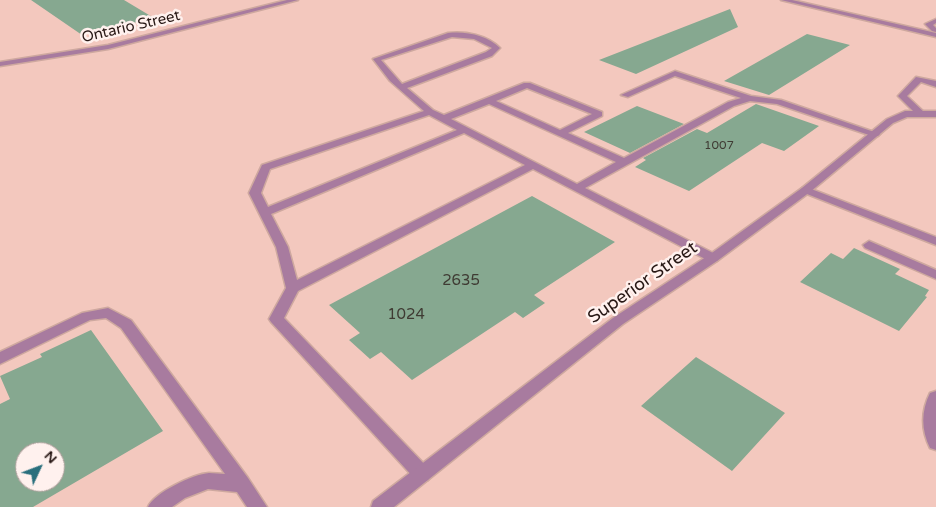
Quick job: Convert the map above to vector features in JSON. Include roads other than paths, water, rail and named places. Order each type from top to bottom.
[{"type":"street","name":"Ontario Street","points":[[0,64],[108,46],[295,0]]},
{"type":"street","points":[[784,0],[934,32]]},
{"type":"street","points":[[934,32],[928,24],[936,21]]},
{"type":"street","points":[[402,87],[489,54],[496,48],[490,42],[472,36],[451,34],[377,59],[379,66],[402,87],[430,112],[713,258]]},
{"type":"street","points":[[625,95],[675,73],[750,98],[778,102],[875,134]]},
{"type":"street","points":[[920,113],[902,96],[919,79],[936,84]]},
{"type":"street","points":[[443,119],[527,85],[599,114],[561,134]]},
{"type":"street","points":[[577,188],[731,104],[750,98]]},
{"type":"street","points":[[489,101],[624,162]]},
{"type":"street","points":[[293,288],[282,247],[255,193],[266,167],[430,112]]},
{"type":"street","name":"Superior Street","points":[[380,507],[618,321],[713,258],[806,190],[890,121],[905,114],[936,114]]},
{"type":"street","points":[[265,212],[464,130]]},
{"type":"street","points":[[422,474],[276,318],[293,288],[533,165]]},
{"type":"street","points":[[806,190],[936,241]]},
{"type":"street","points":[[869,245],[936,275]]},
{"type":"street","points":[[0,358],[87,316],[108,313],[126,324],[258,507]]},
{"type":"street","points":[[936,397],[930,426],[936,443]]},
{"type":"street","points":[[157,507],[179,492],[208,481],[242,484]]}]
